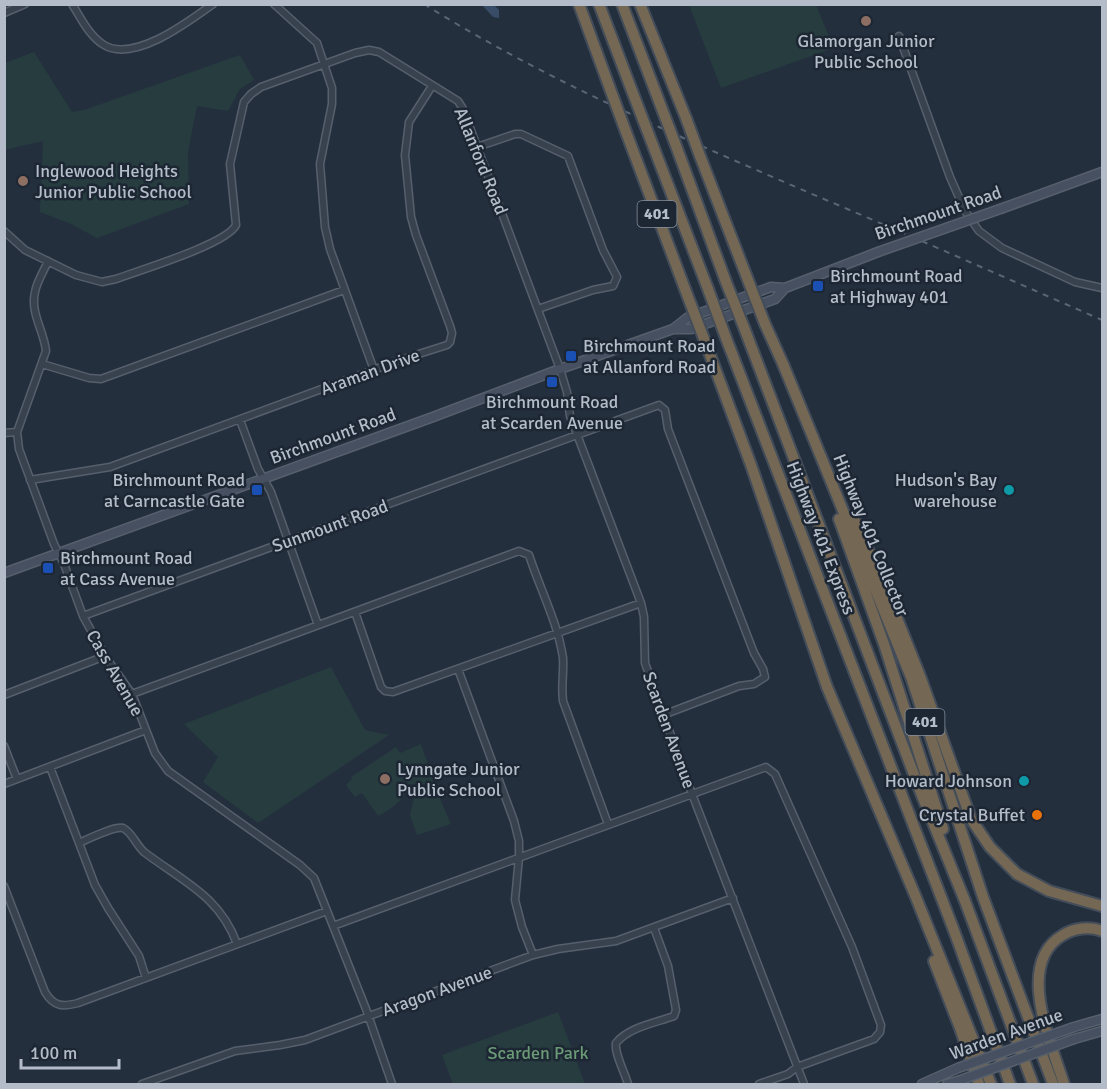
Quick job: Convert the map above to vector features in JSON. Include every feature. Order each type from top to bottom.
[{"type":"highway","name":"Highway 401 Express","points":[[599,4],[1011,1084]]},
{"type":"highway","name":"Highway 401 Express","points":[[622,4],[1033,1084]]},
{"type":"highway","name":"Highway 401 Collector","points":[[639,4],[765,324],[911,677],[983,897],[1053,1084]]},
{"type":"highway","points":[[648,4],[684,114]]},
{"type":"highway","name":"401","points":[[579,8],[764,502],[827,687],[915,895],[991,1084]]},
{"type":"highway","points":[[783,364],[884,644],[965,901]]},
{"type":"highway","points":[[783,364],[881,578],[920,676],[971,819],[990,847],[1017,874],[1049,891],[1102,906]]},
{"type":"highway","points":[[915,895],[935,963],[979,1084]]},
{"type":"highway","points":[[1064,1084],[1040,1002],[1039,969],[1045,952],[1056,939],[1077,930],[1095,928],[1102,931]]},
{"type":"main road","name":"Birchmount Road","points":[[4,573],[560,369],[674,329],[691,330],[775,298],[785,288],[878,252],[1102,172]]},
{"type":"main road","name":"Warden Avenue","points":[[922,1084],[958,1068],[1102,1019]]},
{"type":"main road","name":"Warden Avenue","points":[[947,1084],[1102,1031]]},
{"type":"street","points":[[4,13],[25,4]]},
{"type":"street","points":[[72,4],[93,35],[104,45],[115,50],[147,45],[196,17],[213,4]]},
{"type":"street","points":[[274,4],[317,43],[332,88],[320,164],[326,234],[374,370]]},
{"type":"street","points":[[899,36],[950,177],[972,221],[988,239],[1002,248],[1075,282],[1102,288]]},
{"type":"street","name":"Allanford Road","points":[[4,231],[25,250],[76,275],[102,282],[194,250],[231,233],[236,225],[230,164],[244,102],[261,87],[362,51],[375,51],[454,98],[461,105],[560,369]]},
{"type":"street","name":"Araman Drive","points":[[30,480],[110,467],[447,345],[452,338],[450,326],[412,222],[405,155],[409,122],[432,86]]},
{"type":"street","points":[[477,147],[521,134],[568,156],[603,250],[617,278],[613,286],[593,290],[538,309]]},
{"type":"street","points":[[4,433],[17,432],[46,351],[45,338],[35,313],[33,300],[35,289],[48,261]]},
{"type":"street","points":[[42,364],[89,378],[101,378],[344,290]]},
{"type":"street","name":"Scarden Avenue","points":[[560,369],[567,392],[570,416],[641,603],[645,663],[692,794],[804,1084]]},
{"type":"street","name":"Sunmount Road","points":[[83,616],[659,405],[663,407],[668,429],[750,642],[764,669],[765,677],[759,682],[739,686],[663,715]]},
{"type":"street","points":[[240,420],[263,478],[271,492],[318,625]]},
{"type":"street","name":"Cass Avenue","points":[[17,432],[19,449],[30,480],[83,616],[105,656],[132,694],[155,753],[168,771],[314,878],[393,1084]]},
{"type":"street","points":[[132,694],[519,552],[529,555],[557,633],[563,660],[561,684],[563,700],[608,824]]},
{"type":"street","points":[[355,612],[381,687],[385,691],[393,692],[641,603]]},
{"type":"street","points":[[4,695],[105,656]]},
{"type":"street","points":[[458,669],[514,821],[519,841],[515,900],[533,955]]},
{"type":"street","points":[[4,784],[146,730]]},
{"type":"street","points":[[4,746],[17,779]]},
{"type":"street","points":[[50,767],[95,885],[139,956],[146,978]]},
{"type":"street","points":[[333,926],[766,768],[775,774],[852,947],[881,1025],[880,1032],[874,1039],[797,1067],[788,1074],[759,1084]]},
{"type":"street","points":[[79,843],[117,828],[124,829],[143,851],[204,894],[229,924],[237,944]]},
{"type":"street","points":[[4,886],[45,992],[55,1005],[64,1007],[327,911]]},
{"type":"street","name":"Aragon Avenue","points":[[142,1084],[235,1050],[280,1046],[305,1040],[533,955],[616,940],[733,898]]},
{"type":"street","points":[[628,1084],[621,1060],[616,1053],[616,1042],[650,1023],[674,1016],[676,1010],[668,966],[654,928]]},
{"type":"green space","points":[[689,5],[816,5],[834,48],[721,88]]},
{"type":"green space","points":[[34,52],[72,112],[84,110],[240,55],[254,80],[240,89],[228,111],[197,106],[188,152],[189,204],[97,238],[71,224],[40,212],[43,141],[5,150],[5,63]]},
{"type":"green space","points":[[331,667],[365,730],[389,735],[258,823],[203,782],[218,757],[184,724]]},
{"type":"green space","points":[[421,744],[434,782],[420,785],[407,784],[401,799],[383,814],[378,816],[362,793],[355,797],[346,785],[352,779],[351,777],[396,747],[400,753]]},
{"type":"green space","points":[[435,787],[451,824],[417,835],[410,815],[414,797]]},
{"type":"green space","name":"Scarden Park","points":[[558,1012],[585,1084],[453,1084],[442,1055]]},
{"type":"water","points":[[482,5],[494,5],[499,10],[499,18],[493,17]]},
{"type":"railway","points":[[424,4],[519,59],[618,108],[1102,320]]},
{"type":"place","name":"Glamorgan Junior Public School","points":[[866,21]]},
{"type":"place","name":"Inglewood Heights Junior Public School","points":[[23,181]]},
{"type":"place","name":"Birchmount Road at Highway 401","points":[[818,286]]},
{"type":"place","name":"Birchmount Road at Allanford Road","points":[[571,356]]},
{"type":"place","name":"Birchmount Road at Scarden Avenue","points":[[552,382]]},
{"type":"place","name":"Birchmount Road at Carncastle Gate","points":[[257,490]]},
{"type":"place","name":"Hudson's Bay warehouse","points":[[1009,490]]},
{"type":"place","name":"Birchmount Road at Cass Avenue","points":[[48,568]]},
{"type":"place","name":"Lynngate Junior Public School","points":[[385,779]]},
{"type":"place","name":"Howard Johnson","points":[[1024,781]]},
{"type":"place","name":"Crystal Buffet","points":[[1037,815]]}]
